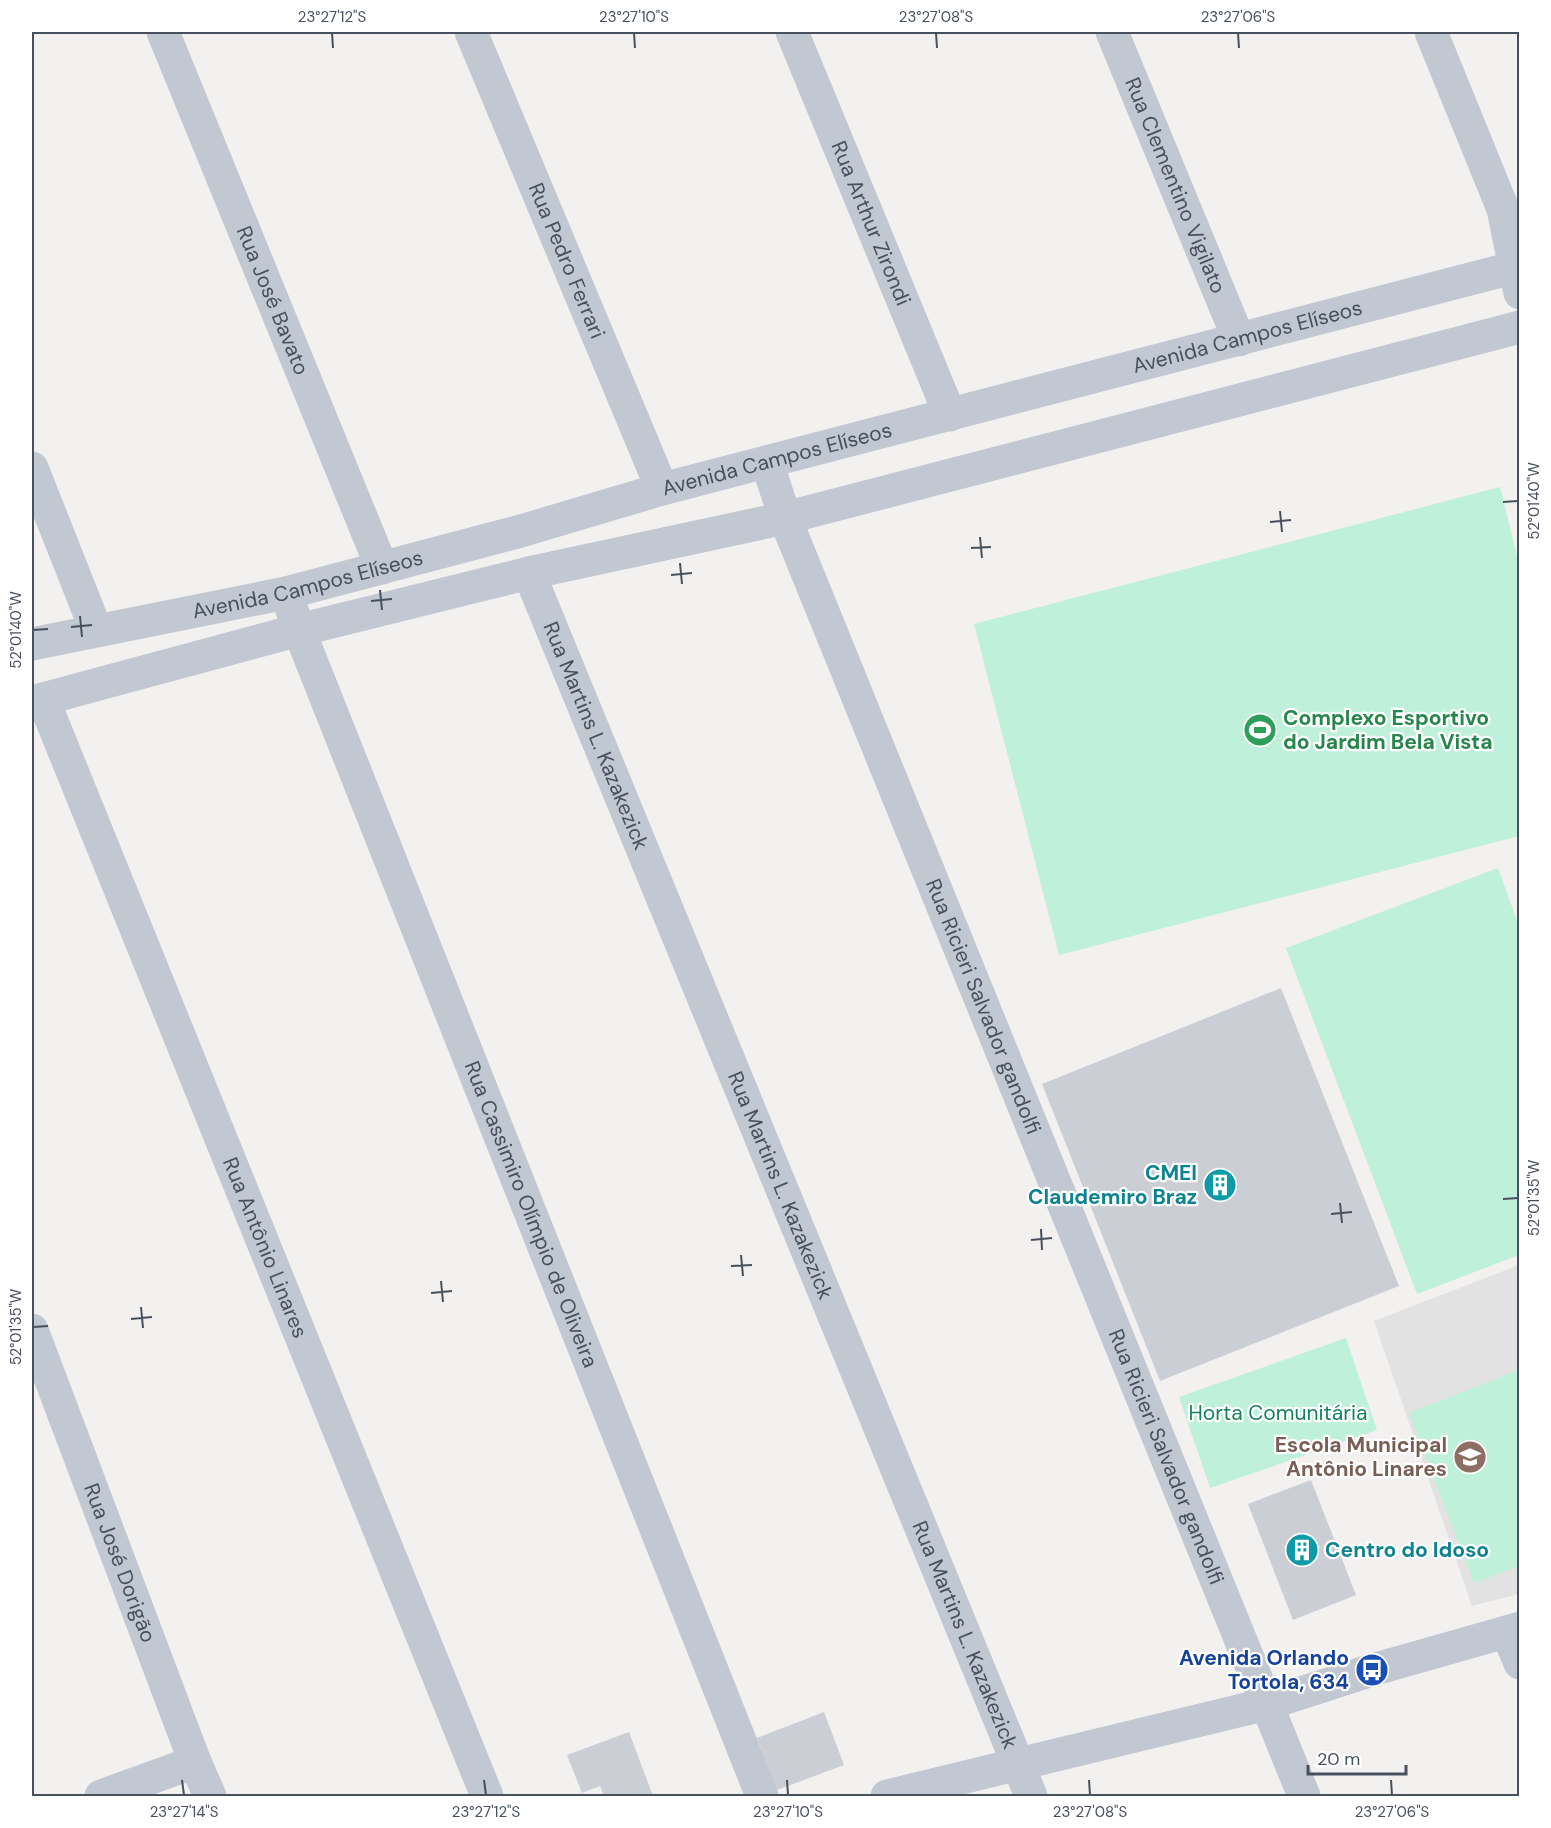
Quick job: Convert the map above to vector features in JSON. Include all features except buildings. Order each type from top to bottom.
[{"type":"street","name":"Rua José Bavato","points":[[163,32],[382,568]]},
{"type":"street","name":"Rua Pedro Ferrari","points":[[471,32],[662,489]]},
{"type":"street","name":"Rua Arthur Zirondi","points":[[792,32],[950,415]]},
{"type":"street","name":"Rua Clementino Vigilato","points":[[1112,32],[1239,340]]},
{"type":"street","points":[[1431,32],[1503,209],[1518,276]]},
{"type":"street","name":"Avenida Campos Elíseos","points":[[32,644],[286,593],[521,531],[662,489],[1239,340],[1518,276]]},
{"type":"street","name":"Avenida Campos Elíseos","points":[[37,700],[299,630],[529,573],[785,518],[1520,327]]},
{"type":"street","name":"Rua Ricieri Salvador gandolfi","points":[[767,462],[785,518],[1304,1797]]},
{"type":"street","points":[[32,468],[96,630]]},
{"type":"street","name":"Rua Martins L. Kazakezick","points":[[529,573],[1031,1797]]},
{"type":"street","name":"Rua Cassimiro Olímpio de Oliveira","points":[[286,593],[762,1797]]},
{"type":"street","name":"Rua Antônio Linares","points":[[37,700],[487,1797]]},
{"type":"street","name":"Rua José Dorigão","points":[[32,1330],[210,1797]]},
{"type":"street","points":[[887,1797],[1267,1704],[1372,1670],[1513,1630],[1520,1663]]},
{"type":"street","points":[[101,1797],[195,1762]]},
{"type":"shaded area","name":"Escola Municipal Antônio Linares","points":[[1519,1265],[1519,1594],[1472,1606],[1374,1321]]},
{"type":"green space","name":"Complexo Esportivo do Jardim Bela Vista","points":[[1500,487],[1519,564],[1519,836],[1059,955],[974,624]]},
{"type":"green space","points":[[1498,868],[1519,926],[1519,1255],[1417,1294],[1286,948]]},
{"type":"green space","name":"Horta Comunitária","points":[[1346,1338],[1377,1430],[1210,1488],[1179,1397]]},
{"type":"green space","points":[[1519,1370],[1519,1566],[1474,1583],[1409,1413]]},
{"type":"place","name":"Complexo Esportivo do Jardim Bela Vista","points":[[1260,730]]},
{"type":"place","name":"CMEI Claudemiro Braz","points":[[1220,1185]]},
{"type":"place","name":"Escola Municipal Antônio Linares","points":[[1470,1457]]},
{"type":"place","name":"Centro do Idoso","points":[[1302,1550]]},
{"type":"place","name":"Avenida Orlando Tortola, 634","points":[[1372,1670]]}]
